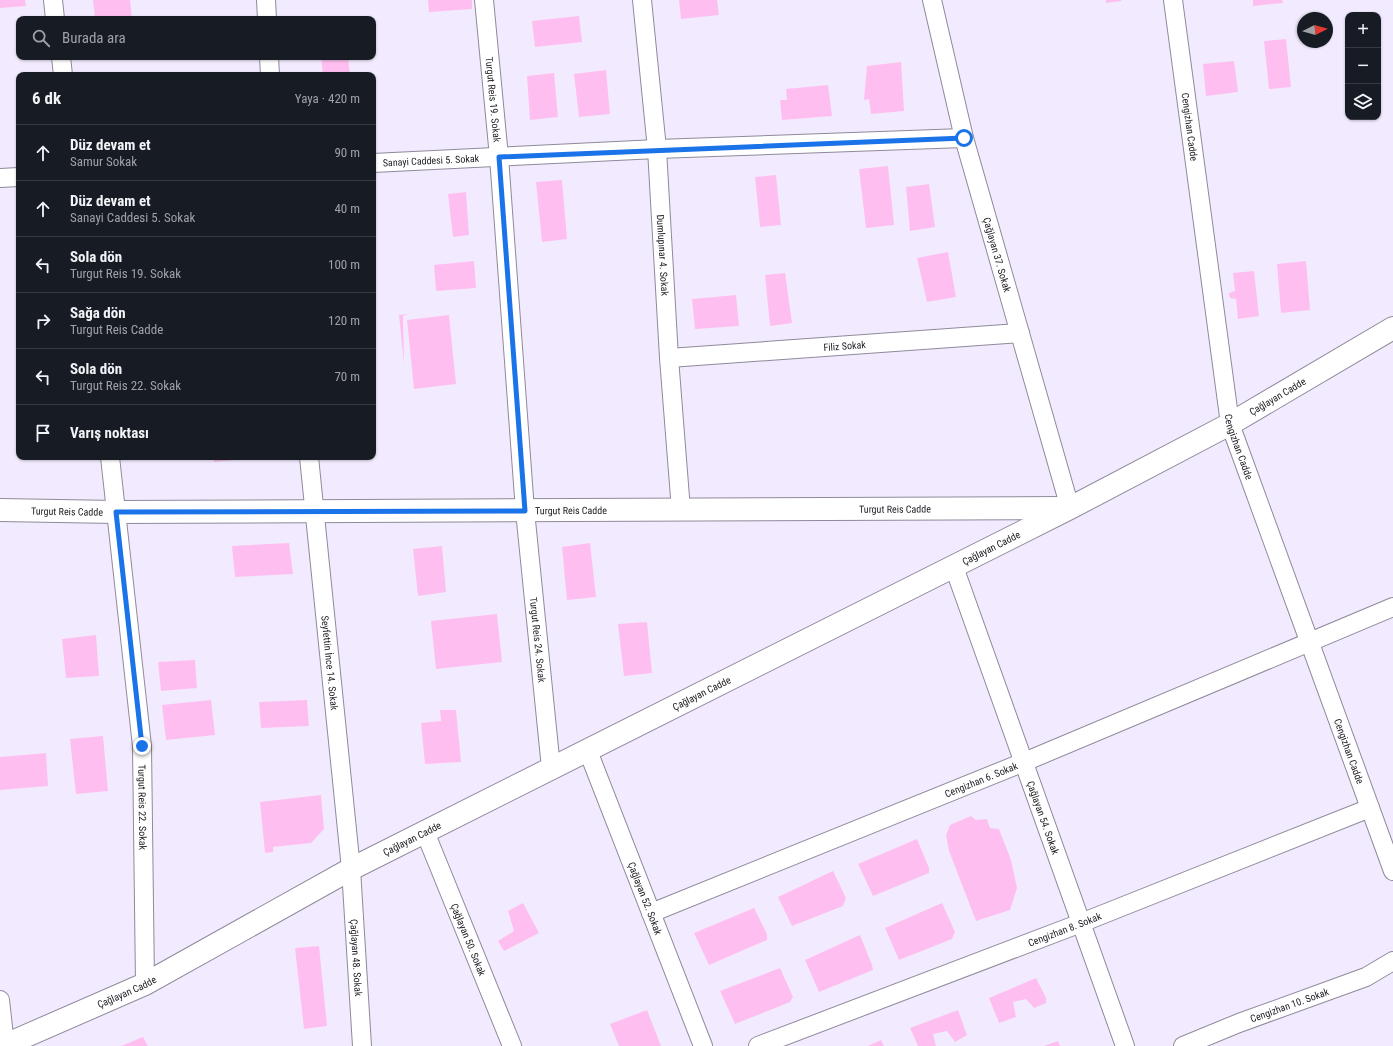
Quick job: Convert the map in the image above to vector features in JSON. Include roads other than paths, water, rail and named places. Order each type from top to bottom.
[{"type":"street","points":[[53,0],[55,16]]},
{"type":"street","points":[[266,0],[267,16]]},
{"type":"street","name":"Turgut Reis 19. Sokak","points":[[484,0],[499,157],[525,511]]},
{"type":"street","name":"Dumlupınar 4. Sokak","points":[[642,0],[657,149],[669,358],[681,510]]},
{"type":"street","name":"Çağlayan 37. Sokak","points":[[932,0],[964,138],[1070,508]]},
{"type":"street","name":"Cengizhan Cadde","points":[[1173,0],[1230,424],[1393,872]]},
{"type":"street","points":[[61,60],[63,72]]},
{"type":"street","points":[[269,60],[270,72]]},
{"type":"street","name":"Sanayi Caddesi 5. Sokak","points":[[376,163],[657,149],[964,138]]},
{"type":"street","points":[[0,178],[16,177]]},
{"type":"street","name":"Çağlayan Cadde","points":[[4,1046],[144,984],[351,869],[1070,508],[1230,424],[1393,328]]},
{"type":"street","name":"Filiz Sokak","points":[[669,358],[1020,333]]},
{"type":"street","name":"Turgut Reis 22. Sokak","points":[[110,460],[142,746],[144,984]]},
{"type":"street","name":"Seyfettin İnce 14. Sokak","points":[[309,460],[351,869]]},
{"type":"street","name":"Turgut Reis Cadde","points":[[0,510],[116,512],[315,512],[1070,508]]},
{"type":"street","name":"Turgut Reis 24. Sokak","points":[[525,511],[551,768]]},
{"type":"street","name":"Çağlayan 54. Sokak","points":[[954,567],[1125,1046]]},
{"type":"street","name":"Cengizhan 6. Sokak","points":[[651,913],[1024,762],[1393,607]]},
{"type":"street","name":"Çağlayan 52. Sokak","points":[[588,751],[703,1046]]},
{"type":"street","name":"Cengizhan 8. Sokak","points":[[758,1046],[1081,923],[1370,808]]},
{"type":"street","name":"Çağlayan 50. Sokak","points":[[425,832],[512,1046]]},
{"type":"street","name":"Çağlayan 48. Sokak","points":[[351,869],[362,1046]]},
{"type":"street","name":"Cengizhan 10. Sokak","points":[[1183,1046],[1239,1022],[1366,977],[1393,961]]},
{"type":"street","points":[[0,1000],[4,1046]]}]
